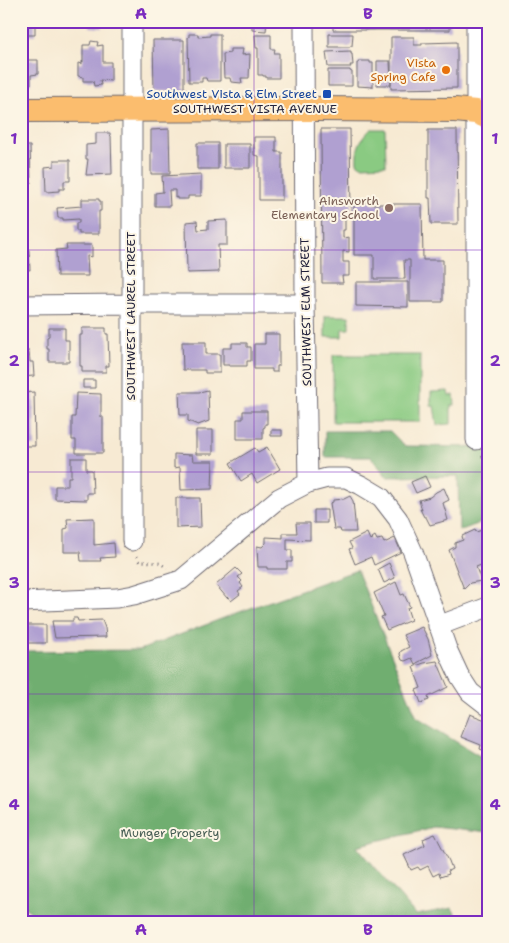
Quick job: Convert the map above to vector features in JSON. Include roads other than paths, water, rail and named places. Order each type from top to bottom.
[{"type":"main road","name":"SOUTHWEST VISTA AVENUE","points":[[21,110],[455,110],[482,114]]},
{"type":"street","name":"SOUTHWEST LAUREL STREET","points":[[132,21],[132,541]]},
{"type":"street","name":"SOUTHWEST ELM STREET","points":[[304,21],[308,483]]},
{"type":"street","points":[[476,21],[482,114],[478,446]]},
{"type":"street","points":[[21,305],[305,304]]},
{"type":"street","points":[[21,602],[117,598],[134,595],[181,580],[279,498],[308,483],[327,478],[346,478],[381,497],[398,519],[413,552],[446,649],[470,692],[488,706]]},
{"type":"street","points":[[438,626],[488,607]]},
{"type":"place","name":"Vista Spring Cafe","points":[[446,70]]},
{"type":"place","name":"Southwest Vista & Elm Street","points":[[327,94]]},
{"type":"place","name":"Ainsworth Elementary School","points":[[389,208]]},
{"type":"park label","name":"Munger Property","points":[[170,833]]}]
